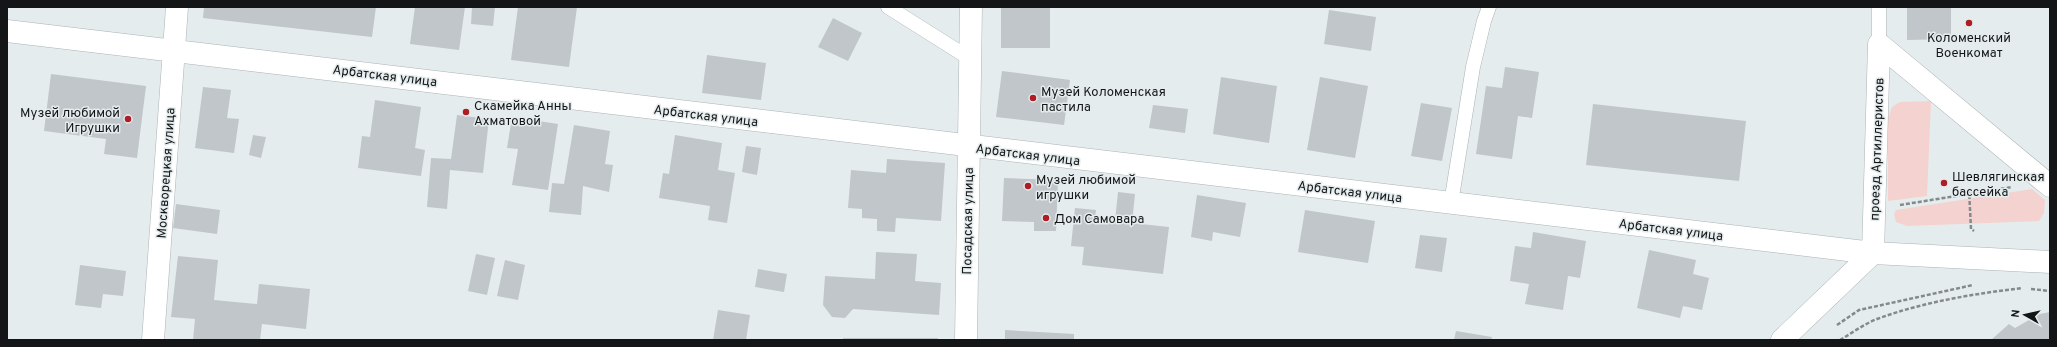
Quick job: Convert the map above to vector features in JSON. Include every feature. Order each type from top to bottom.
[{"type":"street","name":"Москворецкая улица","points":[[153,340],[177,7]]},
{"type":"street","name":"Посадская улица","points":[[966,340],[969,58],[971,7]]},
{"type":"street","name":"Арбатская улица","points":[[7,31],[968,147],[1873,253],[2050,262]]},
{"type":"street","points":[[1879,44],[2047,184]]},
{"type":"street","name":"проезд Артиллеристов","points":[[1873,253],[1879,44]]},
{"type":"street","points":[[1782,340],[1873,253]]},
{"type":"lane","points":[[888,7],[969,58]]},
{"type":"lane","points":[[1451,203],[1473,67],[1484,21],[1489,7]]},
{"type":"lane","points":[[1879,7],[1879,44]]},
{"type":"path","points":[[1897,205],[2047,184]]},
{"type":"path","points":[[1834,327],[1859,310],[1975,285]]},
{"type":"path","points":[[1840,340],[1876,319],[1928,304],[1994,291],[2022,288],[2050,291]]},
{"type":"shaded area","points":[[1931,101],[1927,196],[1888,201],[1888,118],[1892,107],[1900,102]]},
{"type":"shaded area","points":[[2032,189],[2045,200],[2044,213],[2039,221],[1907,226],[1896,222],[1894,214],[1896,210]]},
{"type":"building","points":[[204,7],[376,7],[372,37],[203,18]]},
{"type":"building","points":[[415,7],[465,7],[459,50],[410,44]]},
{"type":"building","points":[[472,7],[495,7],[493,26],[471,24]]},
{"type":"building","points":[[518,7],[577,7],[569,67],[511,60]]},
{"type":"building","points":[[1001,7],[1050,7],[1050,48],[1001,48]]},
{"type":"building","points":[[1907,7],[1951,7],[1951,39],[1907,40]]},
{"type":"building","points":[[1329,10],[1376,17],[1371,51],[1324,44]]},
{"type":"building","points":[[833,18],[862,33],[848,61],[818,47]]},
{"type":"building","points":[[707,55],[766,63],[761,100],[702,93]]},
{"type":"building","points":[[1505,67],[1539,72],[1532,118],[1518,116],[1512,159],[1476,154],[1486,86],[1502,88]]},
{"type":"building","name":"Музей Коломенская пастила","points":[[1002,71],[1070,80],[1064,125],[996,117]]},
{"type":"building","points":[[51,74],[146,86],[137,158],[104,154],[106,139],[44,131]]},
{"type":"building","points":[[1221,77],[1277,86],[1269,143],[1213,134]]},
{"type":"building","points":[[1320,77],[1368,86],[1355,158],[1307,150]]},
{"type":"building","points":[[203,87],[231,90],[227,118],[239,119],[234,153],[195,148]]},
{"type":"building","points":[[375,100],[421,107],[415,148],[425,150],[421,176],[358,168],[362,136],[370,137]]},
{"type":"building","points":[[1421,103],[1452,108],[1442,161],[1411,156]]},
{"type":"building","points":[[1593,104],[1746,121],[1739,181],[1586,165]]},
{"type":"building","points":[[1153,105],[1188,109],[1185,133],[1149,128]]},
{"type":"building","points":[[457,115],[489,119],[483,173],[450,170],[447,209],[427,207],[431,158],[451,159]]},
{"type":"building","points":[[512,117],[558,124],[548,190],[512,185],[518,149],[507,148]]},
{"type":"building","points":[[574,125],[610,131],[605,164],[613,165],[609,192],[583,186],[581,215],[549,212],[552,183],[564,184]]},
{"type":"building","points":[[253,135],[266,137],[261,158],[249,155]]},
{"type":"building","points":[[675,135],[722,143],[718,170],[735,173],[727,223],[708,220],[710,206],[659,198],[663,173],[669,174]]},
{"type":"building","points":[[746,146],[761,148],[757,175],[742,172]]},
{"type":"building","points":[[887,159],[945,163],[941,221],[896,218],[895,232],[877,231],[877,219],[862,218],[862,209],[848,208],[851,170],[886,173]]},
{"type":"building","points":[[1004,178],[1058,180],[1056,231],[1034,231],[1034,222],[1002,221]]},
{"type":"building","points":[[1118,192],[1135,194],[1132,223],[1169,227],[1163,274],[1082,265],[1084,247],[1071,246],[1075,208],[1096,210],[1095,218],[1115,221]]},
{"type":"building","points":[[1197,195],[1246,203],[1240,237],[1213,232],[1212,241],[1191,237]]},
{"type":"building","points":[[176,204],[220,210],[217,234],[173,228]]},
{"type":"building","points":[[1305,210],[1375,221],[1368,263],[1298,252]]},
{"type":"building","points":[[1533,232],[1586,241],[1580,278],[1568,276],[1563,310],[1525,304],[1529,284],[1510,281],[1515,246],[1531,248]]},
{"type":"building","points":[[1420,235],[1447,238],[1442,272],[1415,268]]},
{"type":"building","points":[[1649,250],[1696,260],[1693,274],[1709,278],[1702,310],[1683,306],[1680,318],[1637,308]]},
{"type":"building","points":[[876,252],[917,254],[915,281],[941,283],[939,315],[853,309],[845,318],[832,317],[823,305],[825,276],[875,279]]},
{"type":"building","points":[[476,254],[495,258],[487,295],[468,291]]},
{"type":"building","points":[[178,256],[218,260],[214,300],[257,304],[259,284],[310,289],[306,329],[262,324],[260,340],[193,340],[195,319],[171,317]]},
{"type":"building","points":[[505,260],[525,265],[518,300],[497,296]]},
{"type":"building","points":[[80,265],[126,271],[123,296],[103,294],[101,308],[75,305]]},
{"type":"building","points":[[758,269],[787,274],[784,292],[755,287]]},
{"type":"building","points":[[718,310],[750,315],[746,340],[713,340]]},
{"type":"building","points":[[2050,312],[2050,340],[1991,340],[2009,324],[2015,328],[2040,314]]},
{"type":"building","points":[[1005,330],[1074,334],[1074,340],[1005,340]]},
{"type":"building","points":[[1456,331],[1492,337],[1491,340],[1454,340]]},
{"type":"building","points":[[843,338],[938,338],[937,340],[843,340]]},
{"type":"place","name":"Коломенский Военкомат","points":[[1969,23]]},
{"type":"place","name":"Музей Коломенская пастила","points":[[1033,98]]},
{"type":"place","name":"Скамейка Анны Ахматовой","points":[[466,112]]},
{"type":"place","name":"Музей любимой Игрушки","points":[[128,119]]},
{"type":"place","name":"Шевлягинская бассейка","points":[[1944,183]]},
{"type":"place","name":"Музей любимой игрушки","points":[[1028,186]]},
{"type":"place","name":"Дом Самовара","points":[[1046,218]]}]
